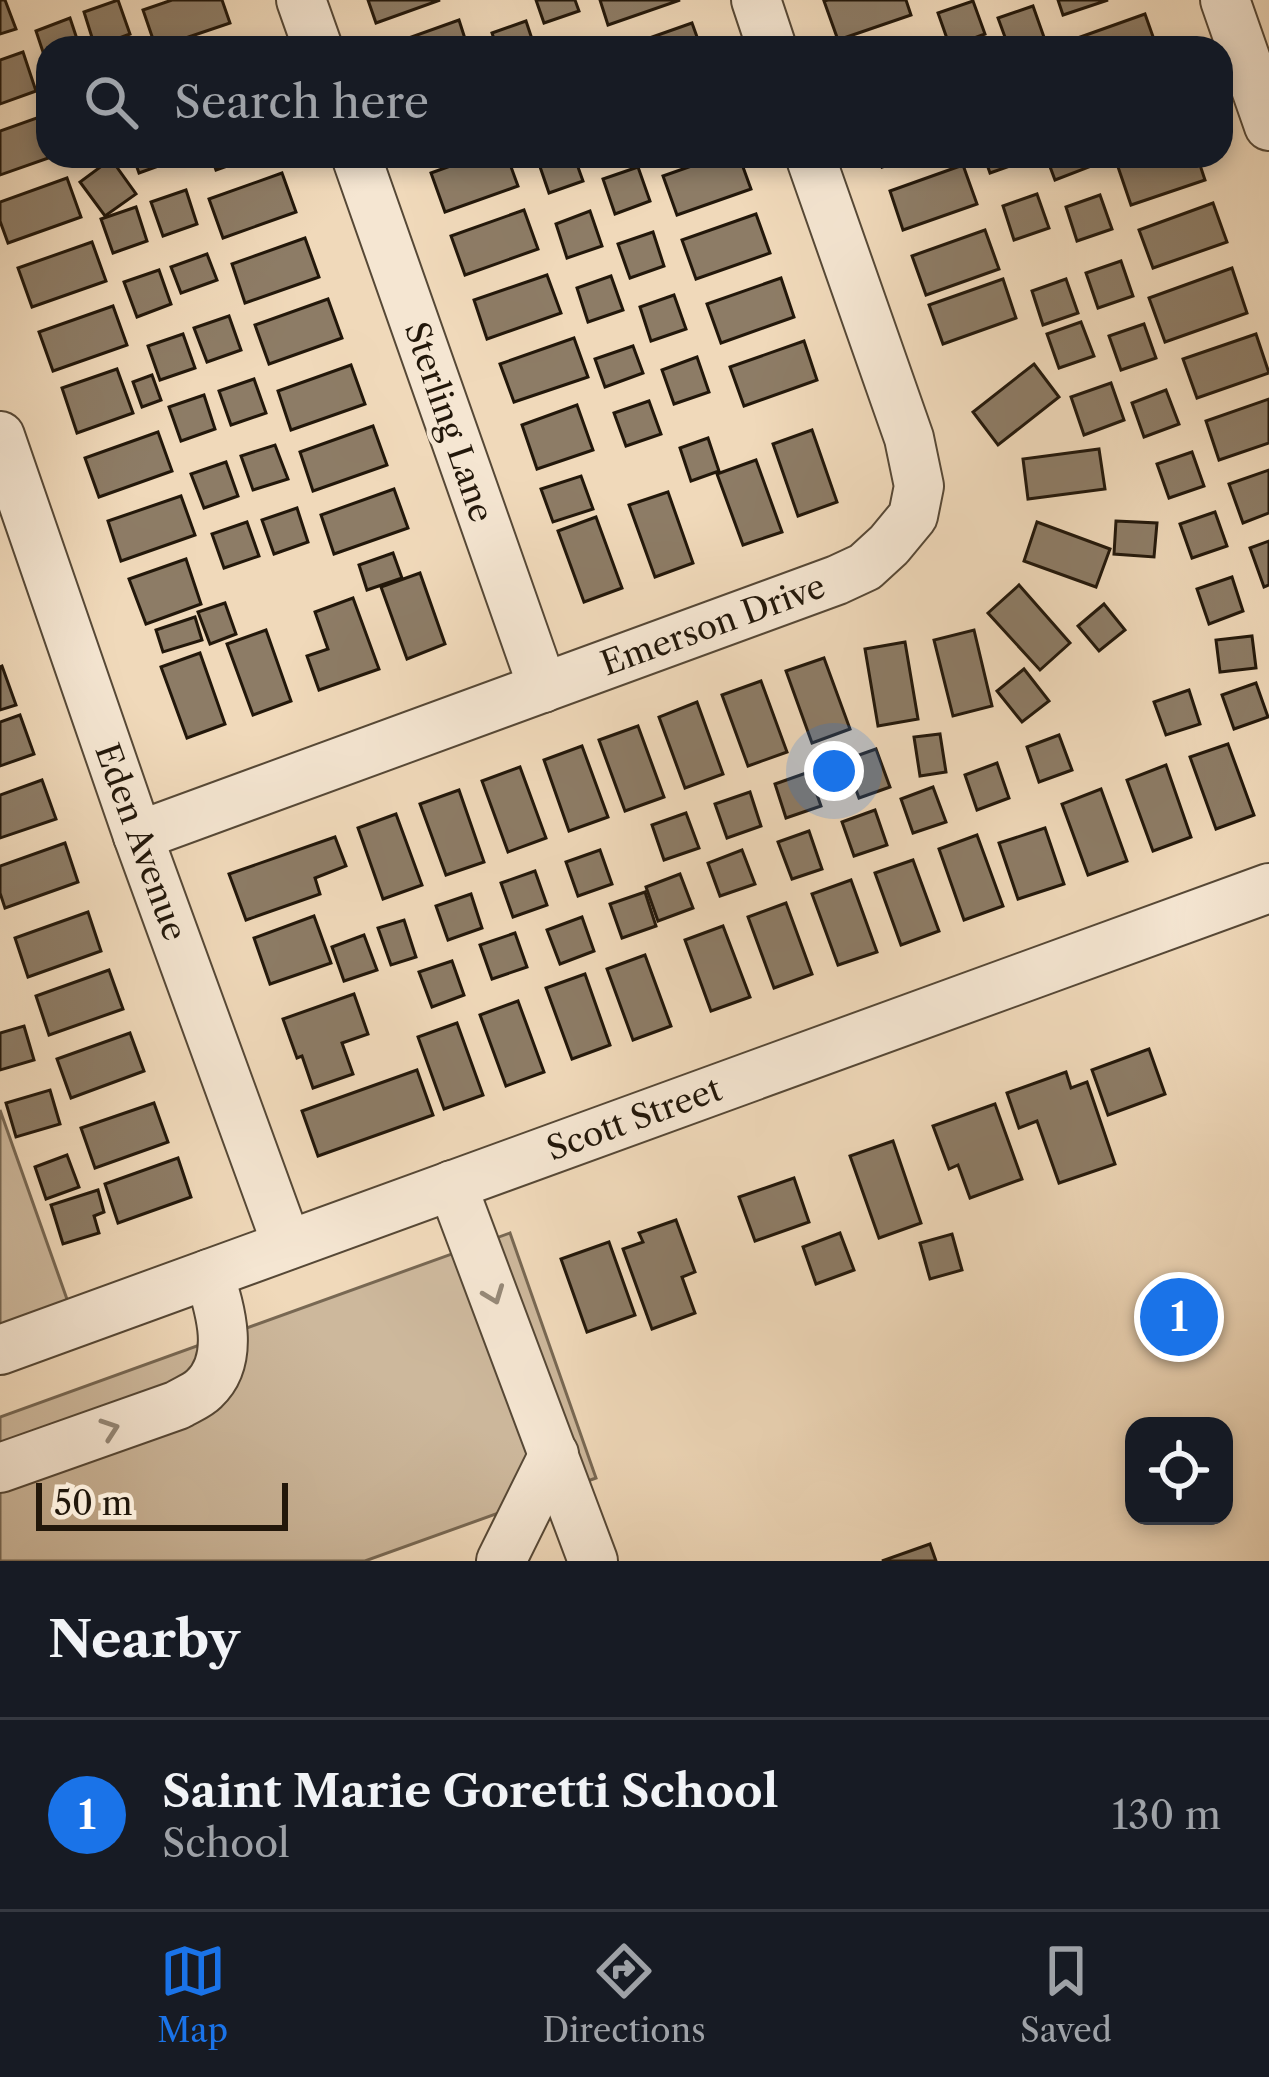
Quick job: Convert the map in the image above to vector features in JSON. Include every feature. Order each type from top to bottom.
[{"type":"street","points":[[301,0],[314,36]]},
{"type":"street","points":[[756,0],[768,36]]},
{"type":"street","points":[[1225,0],[1269,127]]},
{"type":"street","name":"Sterling Lane","points":[[360,168],[543,688]]},
{"type":"street","name":"Emerson Drive","points":[[138,836],[865,568],[889,545],[913,516],[919,486],[909,438],[814,168]]},
{"type":"street","name":"Eden Avenue","points":[[0,436],[138,836],[287,1245]]},
{"type":"street","name":"Scott Street","points":[[0,1350],[1269,888]]},
{"type":"street","points":[[452,1185],[593,1561]]},
{"type":"street","points":[[0,1468],[178,1406],[203,1390],[215,1375],[222,1342],[222,1315],[209,1274]]},
{"type":"street","points":[[501,1561],[554,1454]]},
{"type":"shaded area","points":[[0,1110],[68,1302],[0,1325]]},
{"type":"shaded area","points":[[510,1233],[596,1478],[365,1561],[0,1561],[0,1417]]},
{"type":"building","points":[[0,0],[5,0],[16,29],[0,34]]},
{"type":"building","points":[[118,0],[130,34],[92,36],[84,12]]},
{"type":"building","points":[[172,0],[222,0],[230,23],[192,36],[152,36],[143,10]]},
{"type":"building","points":[[368,0],[440,0],[376,23]]},
{"type":"building","points":[[536,0],[575,0],[579,11],[544,23]]},
{"type":"building","points":[[600,0],[680,0],[608,25]]},
{"type":"building","points":[[906,0],[911,15],[837,36],[824,1]]},
{"type":"building","points":[[1058,0],[1108,0],[1063,15]]},
{"type":"building","points":[[973,1],[985,34],[946,36],[938,13]]},
{"type":"building","points":[[1033,6],[1044,36],[1005,36],[998,18]]},
{"type":"building","points":[[1145,14],[1153,36],[1083,36]]},
{"type":"building","points":[[70,18],[76,36],[38,36],[36,31]]},
{"type":"building","points":[[459,20],[464,36],[414,36]]},
{"type":"building","points":[[526,21],[531,36],[493,36]]},
{"type":"building","points":[[692,23],[697,36],[655,36]]},
{"type":"building","points":[[23,52],[36,91],[0,104],[0,60]]},
{"type":"building","points":[[36,118],[36,162],[0,175],[0,131]]},
{"type":"building","points":[[99,168],[117,168],[136,194],[105,216],[80,182]]},
{"type":"building","points":[[445,168],[511,168],[518,186],[445,212],[431,173]]},
{"type":"building","points":[[540,168],[578,168],[583,181],[549,193]]},
{"type":"building","points":[[638,168],[650,201],[615,214],[603,179]]},
{"type":"building","points":[[686,168],[743,168],[751,189],[677,215],[663,176]]},
{"type":"building","points":[[964,168],[977,204],[903,230],[890,191]]},
{"type":"building","points":[[1050,168],[1086,168],[1055,180]]},
{"type":"building","points":[[1118,168],[1201,168],[1205,180],[1131,205]]},
{"type":"building","points":[[282,173],[296,212],[223,238],[209,199]]},
{"type":"building","points":[[67,178],[81,217],[8,243],[0,221],[0,202]]},
{"type":"building","points":[[186,190],[197,224],[163,236],[151,202]]},
{"type":"building","points":[[1037,194],[1049,228],[1014,240],[1003,206]]},
{"type":"building","points":[[1100,195],[1112,229],[1077,241],[1066,207]]},
{"type":"building","points":[[1213,203],[1227,242],[1153,268],[1139,230]]},
{"type":"building","points":[[136,207],[147,241],[113,253],[101,219]]},
{"type":"building","points":[[524,210],[538,249],[465,275],[451,236]]},
{"type":"building","points":[[590,211],[602,246],[567,258],[556,224]]},
{"type":"building","points":[[756,214],[770,253],[696,279],[682,240]]},
{"type":"building","points":[[985,230],[999,269],[926,295],[912,256]]},
{"type":"building","points":[[653,232],[664,266],[630,278],[618,244]]},
{"type":"building","points":[[305,238],[319,277],[245,303],[232,264]]},
{"type":"building","points":[[92,242],[106,281],[32,307],[18,268]]},
{"type":"building","points":[[207,254],[217,280],[181,293],[171,267]]},
{"type":"building","points":[[1121,261],[1133,296],[1098,308],[1086,273]]},
{"type":"building","points":[[1232,268],[1247,313],[1165,342],[1149,298]]},
{"type":"building","points":[[159,270],[171,304],[137,317],[124,282]]},
{"type":"building","points":[[547,275],[561,313],[487,339],[474,300]]},
{"type":"building","points":[[611,276],[623,310],[588,322],[577,288]]},
{"type":"building","points":[[781,278],[794,317],[721,343],[707,304]]},
{"type":"building","points":[[1003,279],[1016,318],[943,344],[929,305]]},
{"type":"building","points":[[1066,279],[1078,313],[1043,325],[1032,291]]},
{"type":"building","points":[[674,295],[686,329],[651,341],[640,307]]},
{"type":"building","points":[[328,299],[342,338],[269,364],[255,325]]},
{"type":"building","points":[[113,306],[127,345],[53,371],[39,332]]},
{"type":"building","points":[[229,316],[241,350],[207,362],[194,328]]},
{"type":"building","points":[[1081,322],[1094,356],[1059,368],[1047,334]]},
{"type":"building","points":[[1144,324],[1156,358],[1121,370],[1109,336]]},
{"type":"building","points":[[183,334],[195,368],[160,380],[148,346]]},
{"type":"building","points":[[1256,334],[1269,373],[1197,398],[1183,359]]},
{"type":"building","points":[[574,338],[588,377],[514,402],[500,364]]},
{"type":"building","points":[[804,341],[817,380],[744,406],[730,367]]},
{"type":"building","points":[[633,346],[643,373],[605,387],[595,359]]},
{"type":"building","points":[[697,357],[709,392],[674,404],[662,370]]},
{"type":"building","points":[[1034,364],[1059,397],[998,445],[973,412]]},
{"type":"building","points":[[351,365],[365,404],[291,430],[278,391]]},
{"type":"building","points":[[117,369],[133,413],[77,433],[62,388]]},
{"type":"building","points":[[152,375],[161,400],[142,407],[133,382]]},
{"type":"building","points":[[254,379],[266,413],[231,425],[219,391]]},
{"type":"building","points":[[1111,383],[1124,420],[1084,435],[1071,397]]},
{"type":"building","points":[[1166,390],[1179,424],[1144,437],[1132,403]]},
{"type":"building","points":[[204,395],[215,429],[181,441],[169,407]]},
{"type":"building","points":[[1269,399],[1269,443],[1219,460],[1206,421]]},
{"type":"building","points":[[649,401],[661,434],[626,446],[614,413]]},
{"type":"building","points":[[577,405],[593,450],[537,469],[522,425]]},
{"type":"building","points":[[373,426],[387,465],[313,491],[300,452]]},
{"type":"building","points":[[812,430],[837,502],[798,516],[773,444]]},
{"type":"building","points":[[158,432],[172,471],[99,497],[85,458]]},
{"type":"building","points":[[708,438],[719,471],[691,481],[680,448]]},
{"type":"building","points":[[275,445],[288,479],[253,490],[241,456]]},
{"type":"building","points":[[1099,449],[1105,489],[1028,499],[1023,459]]},
{"type":"building","points":[[1192,452],[1204,486],[1169,498],[1157,464]]},
{"type":"building","points":[[756,460],[782,532],[743,545],[717,474]]},
{"type":"building","points":[[226,462],[238,496],[204,508],[191,474]]},
{"type":"building","points":[[1269,470],[1269,513],[1243,523],[1229,484]]},
{"type":"building","points":[[581,476],[593,509],[553,522],[541,489]]},
{"type":"building","points":[[394,489],[408,528],[334,554],[321,515]]},
{"type":"building","points":[[668,492],[693,563],[655,577],[629,505]]},
{"type":"building","points":[[181,496],[195,535],[121,561],[108,521]]},
{"type":"building","points":[[297,508],[308,542],[274,554],[262,520]]},
{"type":"building","points":[[1215,512],[1227,546],[1192,558],[1180,524]]},
{"type":"building","points":[[596,517],[622,588],[584,602],[558,531]]},
{"type":"building","points":[[1116,521],[1157,523],[1154,557],[1114,554]]},
{"type":"building","points":[[247,522],[259,556],[224,568],[212,534]]},
{"type":"building","points":[[1037,522],[1110,549],[1096,587],[1024,561]]},
{"type":"building","points":[[1269,541],[1269,585],[1264,587],[1250,548]]},
{"type":"building","points":[[393,553],[402,578],[367,590],[359,565]]},
{"type":"building","points":[[186,559],[201,604],[146,624],[129,579]]},
{"type":"building","points":[[420,573],[445,644],[407,659],[381,587]]},
{"type":"building","points":[[1232,577],[1243,611],[1209,624],[1197,589]]},
{"type":"building","points":[[1019,585],[1070,643],[1040,670],[988,613]]},
{"type":"building","points":[[353,598],[379,669],[319,690],[307,656],[328,649],[315,612]]},
{"type":"building","points":[[225,603],[236,634],[210,644],[198,612]]},
{"type":"building","points":[[1104,604],[1125,630],[1099,651],[1078,626]]},
{"type":"building","points":[[195,617],[202,640],[163,652],[156,630]]},
{"type":"building","points":[[266,630],[291,701],[253,715],[227,644]]},
{"type":"building","points":[[974,630],[992,706],[953,716],[934,640]]},
{"type":"building","points":[[1252,636],[1256,668],[1220,672],[1216,640]]},
{"type":"building","points":[[905,642],[918,719],[878,726],[865,649]]},
{"type":"building","points":[[200,653],[225,724],[187,738],[161,667]]},
{"type":"building","points":[[824,658],[850,729],[812,743],[786,671]]},
{"type":"building","points":[[0,667],[16,705],[0,710]]},
{"type":"building","points":[[1024,669],[1049,701],[1022,722],[997,691]]},
{"type":"building","points":[[761,681],[787,752],[748,766],[722,695]]},
{"type":"building","points":[[1256,683],[1268,717],[1234,729],[1222,695]]},
{"type":"building","points":[[1189,690],[1200,724],[1166,735],[1154,702]]},
{"type":"building","points":[[697,702],[723,774],[685,788],[659,717]]},
{"type":"building","points":[[20,715],[34,754],[0,766],[0,722]]},
{"type":"building","points":[[638,726],[664,797],[625,811],[599,740]]},
{"type":"building","points":[[940,734],[946,772],[920,776],[914,737]]},
{"type":"building","points":[[1059,735],[1072,770],[1039,782],[1027,747]]},
{"type":"building","points":[[1228,744],[1254,815],[1216,829],[1190,757]]},
{"type":"building","points":[[582,746],[608,817],[569,831],[544,760]]},
{"type":"building","points":[[876,749],[890,787],[859,798],[845,760]]},
{"type":"building","points":[[997,763],[1009,798],[977,810],[965,775]]},
{"type":"building","points":[[1166,765],[1191,837],[1153,851],[1127,780]]},
{"type":"building","points":[[520,767],[546,838],[508,852],[482,781]]},
{"type":"building","points":[[809,772],[821,806],[786,818],[775,784]]},
{"type":"building","points":[[42,780],[56,819],[0,838],[0,795]]},
{"type":"building","points":[[933,787],[946,822],[913,833],[901,799]]},
{"type":"building","points":[[1101,789],[1127,861],[1088,875],[1062,804]]},
{"type":"building","points":[[459,790],[484,862],[446,875],[420,804]]},
{"type":"building","points":[[750,792],[761,826],[727,838],[715,804]]},
{"type":"building","points":[[875,810],[887,845],[854,856],[842,822]]},
{"type":"building","points":[[686,813],[699,848],[664,860],[652,825]]},
{"type":"building","points":[[396,814],[422,885],[383,899],[358,828]]},
{"type":"building","points":[[1045,828],[1064,884],[1018,899],[999,843]]},
{"type":"building","points":[[809,831],[822,869],[792,879],[778,842]]},
{"type":"building","points":[[977,835],[1003,906],[964,920],[939,849]]},
{"type":"building","points":[[335,837],[346,866],[315,878],[320,894],[246,920],[229,874]]},
{"type":"building","points":[[65,843],[78,882],[5,908],[0,866]]},
{"type":"building","points":[[600,850],[612,884],[578,896],[566,862]]},
{"type":"building","points":[[742,850],[755,884],[720,896],[708,863]]},
{"type":"building","points":[[913,860],[939,931],[901,945],[875,873]]},
{"type":"building","points":[[535,871],[547,905],[513,917],[501,883]]},
{"type":"building","points":[[680,874],[693,908],[658,921],[646,887]]},
{"type":"building","points":[[851,880],[877,952],[838,965],[812,894]]},
{"type":"building","points":[[645,892],[656,926],[622,938],[610,904]]},
{"type":"building","points":[[471,894],[482,928],[448,940],[436,906]]},
{"type":"building","points":[[786,903],[812,974],[774,988],[748,917]]},
{"type":"building","points":[[88,912],[101,951],[28,977],[15,938]]},
{"type":"building","points":[[314,916],[331,963],[270,984],[254,938]]},
{"type":"building","points":[[582,917],[594,951],[560,964],[547,930]]},
{"type":"building","points":[[404,920],[416,957],[391,965],[378,928]]},
{"type":"building","points":[[723,926],[750,997],[711,1011],[685,940]]},
{"type":"building","points":[[515,933],[527,967],[492,979],[480,945]]},
{"type":"building","points":[[364,935],[377,970],[344,981],[332,947]]},
{"type":"building","points":[[645,955],[671,1026],[633,1040],[607,969]]},
{"type":"building","points":[[452,961],[464,995],[432,1007],[419,972]]},
{"type":"building","points":[[109,970],[123,1009],[49,1035],[36,996]]},
{"type":"building","points":[[585,974],[610,1045],[572,1059],[546,988]]},
{"type":"building","points":[[354,994],[368,1034],[342,1043],[353,1074],[313,1088],[283,1019]]},
{"type":"building","points":[[518,1001],[544,1072],[506,1086],[480,1015]]},
{"type":"building","points":[[457,1023],[483,1095],[444,1109],[418,1037]]},
{"type":"building","points":[[24,1026],[34,1060],[0,1070],[0,1033]]},
{"type":"building","points":[[130,1033],[144,1071],[71,1098],[57,1059]]},
{"type":"building","points":[[1149,1049],[1165,1094],[1108,1115],[1092,1070]]},
{"type":"building","points":[[417,1070],[433,1115],[318,1156],[302,1111]]},
{"type":"building","points":[[1066,1072],[1071,1088],[1087,1082],[1115,1164],[1059,1183],[1037,1121],[1019,1128],[1007,1093]]},
{"type":"building","points":[[50,1090],[60,1124],[16,1137],[6,1103]]},
{"type":"building","points":[[154,1103],[168,1142],[95,1168],[81,1128]]},
{"type":"building","points":[[995,1104],[1022,1179],[970,1198],[958,1165],[949,1169],[933,1126]]},
{"type":"building","points":[[893,1141],[921,1223],[879,1238],[850,1156]]},
{"type":"building","points":[[67,1155],[79,1187],[46,1199],[35,1167]]},
{"type":"building","points":[[178,1158],[191,1197],[118,1223],[105,1184]]},
{"type":"building","points":[[794,1178],[809,1222],[755,1241],[739,1197]]},
{"type":"building","points":[[98,1190],[104,1212],[94,1216],[99,1233],[63,1244],[51,1205]]},
{"type":"building","points":[[676,1220],[695,1272],[682,1277],[695,1313],[652,1329],[623,1249],[643,1242],[639,1233]]},
{"type":"building","points":[[840,1233],[854,1270],[816,1284],[803,1247]]},
{"type":"building","points":[[952,1234],[962,1270],[930,1279],[920,1243]]},
{"type":"building","points":[[609,1242],[635,1315],[587,1332],[561,1259]]},
{"type":"building","points":[[930,1544],[936,1561],[882,1561]]},
{"type":"place","name":"Saint Marie Goretti School","points":[[1179,1317]]}]
